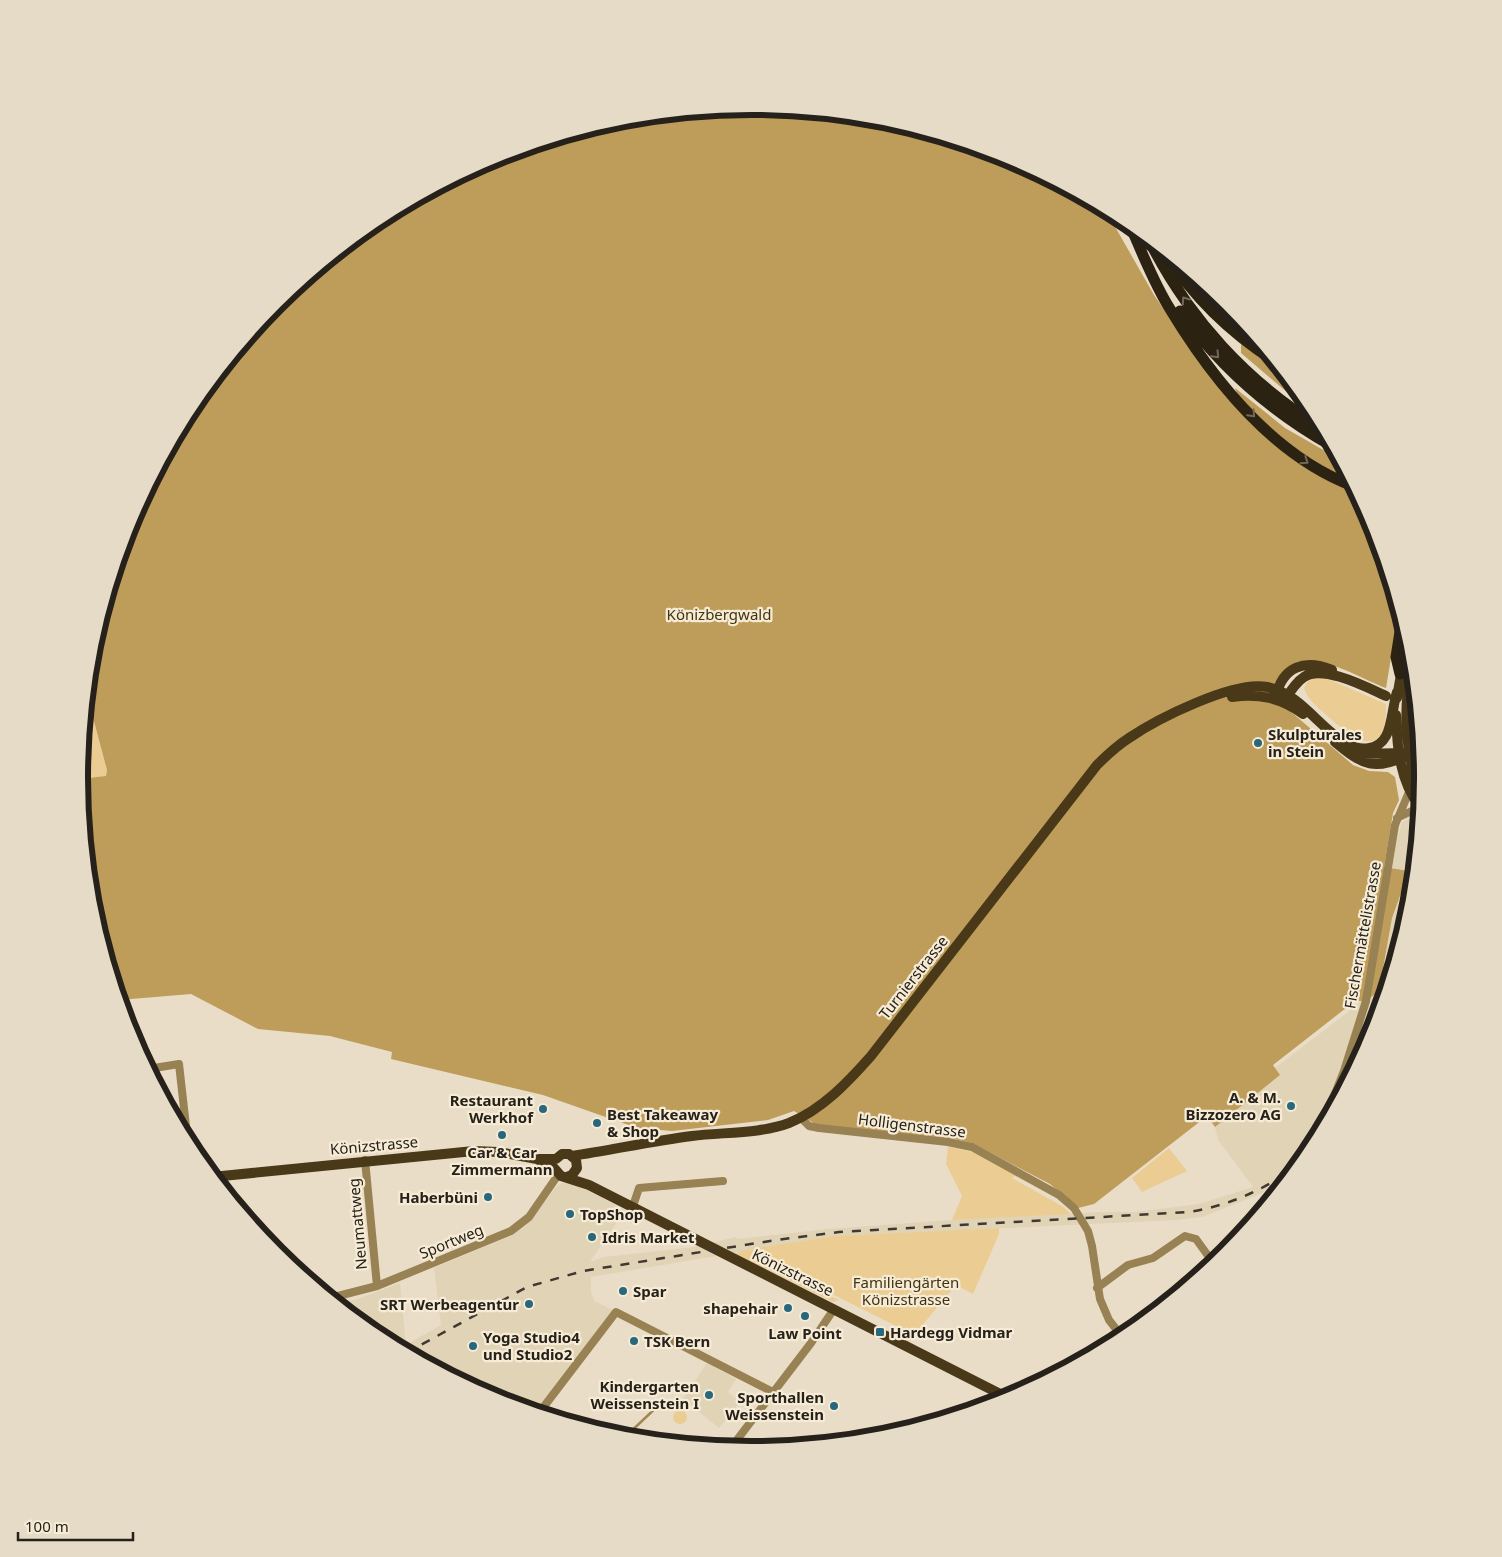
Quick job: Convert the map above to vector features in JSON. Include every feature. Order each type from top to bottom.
[{"type":"highway","points":[[1136,239],[1169,308],[1228,388],[1286,448],[1324,473],[1345,482]]},
{"type":"highway","points":[[1137,239],[1151,267],[1172,301],[1212,352],[1265,401],[1321,440]]},
{"type":"highway","points":[[1157,254],[1181,295],[1221,345],[1270,392],[1308,419]]},
{"type":"highway","points":[[1184,277],[1205,303],[1255,347]]},
{"type":"highway","points":[[1399,637],[1396,657],[1406,673]]},
{"type":"main road","points":[[1281,697],[1289,673],[1306,664],[1323,667],[1386,696]]},
{"type":"main road","points":[[1281,697],[1309,674],[1321,673],[1350,681]]},
{"type":"main road","points":[[1407,678],[1397,692],[1409,792],[1414,798]]},
{"type":"main road","name":"Turnierstrasse","points":[[1298,682],[1301,697],[1318,714],[1324,724]]},
{"type":"main road","points":[[1407,683],[1404,753],[1414,786]]},
{"type":"main road","name":"Turnierstrasse","points":[[575,1164],[596,1152],[691,1136],[772,1128],[800,1117],[837,1091],[872,1056],[1098,765],[1127,739],[1190,708],[1231,691],[1257,686],[1281,697],[1324,724],[1356,751],[1367,754],[1404,753]]},
{"type":"main road","name":"Turnierstrasse","points":[[1346,743],[1366,749],[1376,747],[1382,743],[1389,731],[1397,692]]},
{"type":"main road","name":"Turnierstrasse","points":[[1281,697],[1358,761],[1372,764],[1388,764],[1404,753]]},
{"type":"main road","points":[[1404,753],[1412,728]]},
{"type":"main road","name":"Könizstrasse","points":[[221,1176],[365,1160],[481,1151],[537,1159],[999,1393]]},
{"type":"main road","name":"Könizstrasse","points":[[559,1170],[562,1154],[575,1164],[590,1185]]},
{"type":"main road","points":[[559,1170],[575,1164]]},
{"type":"street","name":"Fischermättelistrasse","points":[[1338,1087],[1366,1001],[1398,818],[1409,792]]},
{"type":"street","points":[[1398,818],[1413,810]]},
{"type":"street","points":[[154,1068],[179,1064],[186,1126]]},
{"type":"street","name":"Holligenstrasse","points":[[800,1117],[809,1126],[819,1128],[941,1141],[972,1147],[1047,1187],[1067,1201],[1082,1219],[1092,1246],[1097,1288],[1107,1315],[1118,1331]]},
{"type":"street","name":"Neumattweg","points":[[365,1160],[377,1286]]},
{"type":"street","name":"Sportweg","points":[[337,1296],[377,1286],[511,1231],[528,1217],[559,1170]]},
{"type":"street","points":[[632,1208],[639,1188],[723,1181]]},
{"type":"street","points":[[1097,1288],[1128,1265],[1153,1258],[1185,1236],[1196,1239],[1209,1258]]},
{"type":"street","points":[[736,1442],[811,1343],[834,1309]]},
{"type":"street","points":[[543,1408],[616,1312],[773,1392]]},
{"type":"shaded area","points":[[1413,818],[1408,871],[1392,868],[1402,822]]},
{"type":"shaded area","points":[[1407,876],[1392,950],[1379,992],[1346,1072],[1326,1110],[1303,1147],[1275,1184],[1260,1194],[1202,1217],[1176,1220],[835,1236],[591,1277],[591,1293],[595,1301],[616,1312],[541,1408],[458,1374],[406,1345],[441,1325],[434,1268],[513,1235],[526,1225],[556,1187],[562,1183],[573,1183],[625,1210],[590,1262],[604,1257],[694,1247],[736,1237],[737,1239],[829,1229],[952,1220],[1097,1212],[1135,1212],[1199,1204],[1253,1187],[1218,1140],[1215,1127],[1280,1075],[1275,1068],[1357,1005],[1360,1000],[1379,991],[1392,918]]},
{"type":"shaded area","points":[[400,1283],[406,1345],[343,1302],[355,1300]]},
{"type":"shaded area","name":"Kindergarten Weissenstein I","points":[[707,1363],[736,1379],[728,1392],[740,1402],[719,1428],[683,1399]]},
{"type":"green space","name":"Könizbergwald","points":[[708,116],[794,116],[880,128],[964,150],[1044,183],[1113,222],[1154,295],[1206,371],[1324,478],[1348,490],[1379,565],[1396,625],[1386,688],[1342,669],[1311,661],[1297,663],[1285,670],[1276,684],[1290,711],[1353,765],[1369,771],[1388,772],[1395,777],[1399,800],[1393,813],[1384,867],[1408,871],[1392,918],[1379,991],[1366,1001],[1355,1001],[1273,1065],[1280,1075],[1215,1127],[1207,1116],[1094,1204],[1078,1208],[1050,1184],[972,1143],[955,1139],[817,1125],[794,1111],[768,1120],[672,1131],[637,1128],[543,1095],[391,1059],[392,1052],[330,1036],[258,1029],[191,994],[126,999],[110,950],[100,908],[89,822],[88,778],[106,776],[107,770],[91,711],[93,692],[100,649],[110,607],[138,525],[176,447],[199,410],[252,341],[282,309],[347,252],[419,204],[458,183],[538,150],[622,128],[664,121]]},
{"type":"green space","points":[[1241,344],[1264,359],[1293,397],[1289,394],[1241,353]]},
{"type":"green space","points":[[1235,388],[1285,428],[1329,454],[1341,475],[1302,453],[1284,440],[1252,412]]},
{"type":"green space","points":[[1317,677],[1328,679],[1386,704],[1385,721],[1382,732],[1377,739],[1370,741],[1362,740],[1353,736],[1315,705],[1308,697],[1304,688],[1307,682]]},
{"type":"green space","points":[[91,711],[107,770],[106,776],[88,778]]},
{"type":"green space","points":[[948,1146],[977,1153],[1059,1199],[1014,1176],[1012,1178],[1062,1206],[1071,1214],[952,1220],[962,1196],[946,1164]]},
{"type":"green space","points":[[1169,1148],[1187,1171],[1142,1192],[1132,1178]]},
{"type":"green space","name":"Familiengärten Könizstrasse","points":[[999,1228],[999,1234],[973,1294],[956,1285],[914,1335],[822,1289],[821,1292],[839,1300],[833,1302],[735,1254],[745,1250],[835,1236]]},
{"type":"green space","points":[[891,1326],[912,1337],[910,1342],[888,1331]]},
{"type":"green space","points":[[680,1410],[685,1412],[687,1417],[685,1422],[680,1424],[675,1422],[673,1417],[675,1412]]},
{"type":"waterway","points":[[632,1431],[661,1403]]},
{"type":"railway","points":[[413,1349],[527,1287],[583,1271],[776,1240],[839,1232],[1189,1212],[1235,1200],[1281,1176]]},
{"type":"place","name":"Skulpturales in Stein","points":[[1258,743]]},
{"type":"place","name":"A. & M. Bizzozero AG","points":[[1291,1106]]},
{"type":"place","name":"Restaurant Werkhof","points":[[543,1109]]},
{"type":"place","name":"Best Takeaway & Shop","points":[[597,1123]]},
{"type":"place","name":"Car & Car Zimmermann","points":[[502,1135]]},
{"type":"place","name":"Haberbüni","points":[[488,1197]]},
{"type":"place","name":"TopShop","points":[[570,1214]]},
{"type":"place","name":"Idris Market","points":[[592,1237]]},
{"type":"place","name":"Spar","points":[[623,1291]]},
{"type":"place","name":"SRT Werbeagentur","points":[[529,1304]]},
{"type":"place","name":"shapehair","points":[[788,1308]]},
{"type":"place","name":"Law Point","points":[[805,1316]]},
{"type":"place","name":"Hardegg Vidmar","points":[[880,1332]]},
{"type":"place","name":"TSK Bern","points":[[634,1341]]},
{"type":"place","name":"Yoga Studio4 und Studio2","points":[[473,1346]]},
{"type":"place","name":"Kindergarten Weissenstein I","points":[[709,1395]]},
{"type":"place","name":"Sporthallen Weissenstein","points":[[834,1406]]}]
